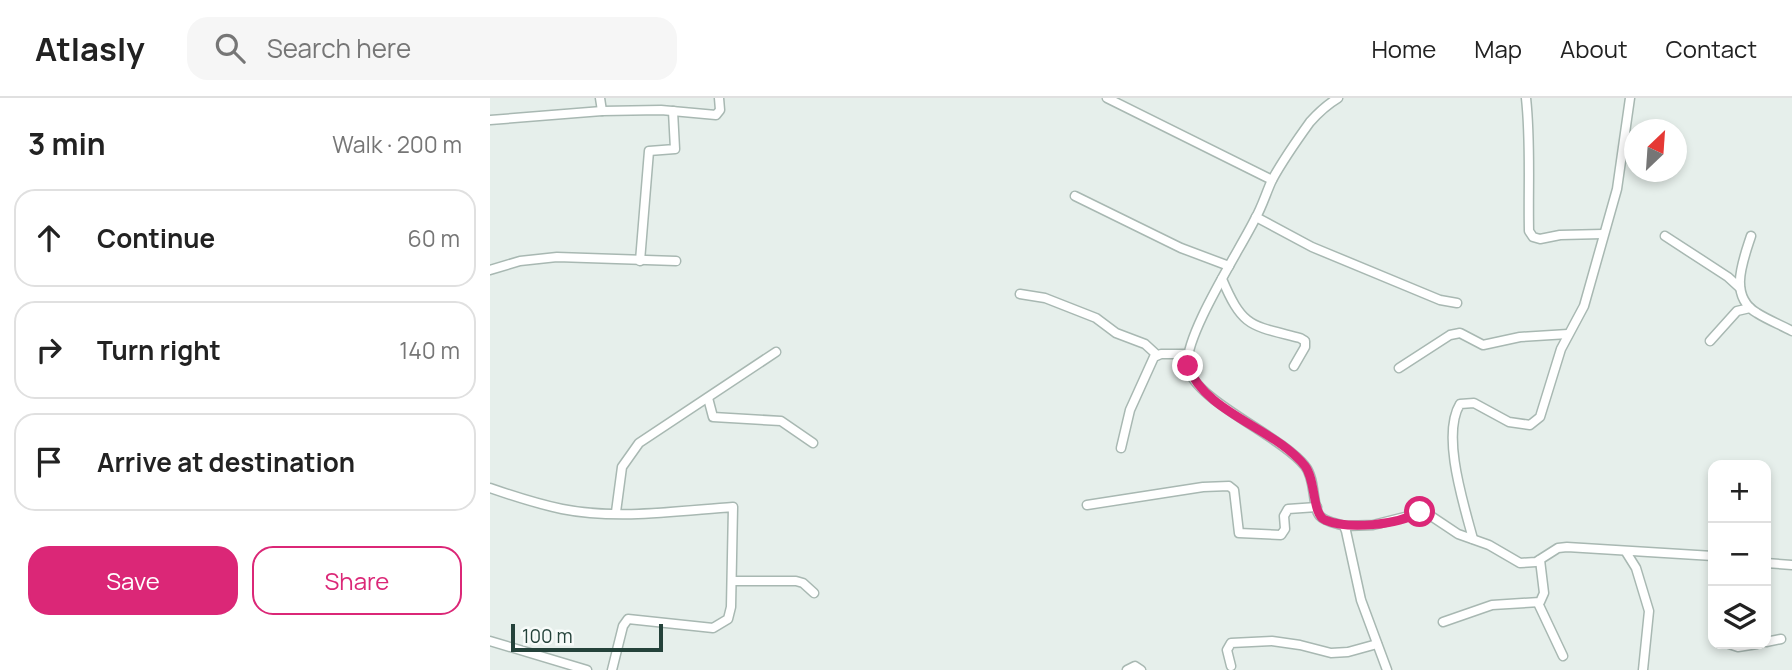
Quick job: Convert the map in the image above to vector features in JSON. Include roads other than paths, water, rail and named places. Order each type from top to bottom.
[{"type":"street","points":[[600,98],[602,111]]},
{"type":"street","points":[[490,120],[602,111],[673,111],[716,115],[720,110],[719,98]]},
{"type":"street","points":[[1107,98],[1272,180]]},
{"type":"street","points":[[1338,98],[1312,120],[1272,180],[1188,354],[1190,374],[1207,394],[1281,443],[1308,470],[1317,512],[1324,519],[1344,526],[1373,525],[1425,512],[1458,534],[1520,563],[1540,560],[1558,548],[1567,547],[1708,556]]},
{"type":"street","points":[[1526,98],[1531,153],[1528,182],[1529,231],[1533,237],[1540,239],[1560,234],[1602,234]]},
{"type":"street","points":[[1473,539],[1462,505],[1455,463],[1454,414],[1460,404],[1474,403],[1509,422],[1530,425],[1540,417],[1568,334],[1584,306],[1602,234],[1612,208],[1621,169],[1630,98]]},
{"type":"street","points":[[640,261],[649,151],[675,149],[673,111]]},
{"type":"street","points":[[1074,196],[1181,248],[1229,266]]},
{"type":"street","points":[[1256,217],[1320,250],[1440,300],[1457,303]]},
{"type":"street","points":[[1665,236],[1728,277],[1740,288],[1750,308],[1792,331]]},
{"type":"street","points":[[1740,288],[1740,272],[1751,236]]},
{"type":"street","points":[[490,270],[520,261],[557,257],[676,261]]},
{"type":"street","points":[[1222,279],[1234,306],[1248,321],[1263,329],[1304,341],[1305,347],[1294,366]]},
{"type":"street","points":[[1020,294],[1045,298],[1096,318],[1116,332],[1153,348],[1157,355]]},
{"type":"street","points":[[1710,341],[1737,311],[1750,308]]},
{"type":"street","points":[[1399,368],[1450,335],[1460,333],[1483,345],[1520,337],[1568,334]]},
{"type":"street","points":[[616,512],[622,467],[639,443],[776,352]]},
{"type":"street","points":[[1157,355],[1188,354]]},
{"type":"street","points":[[1121,448],[1130,410],[1141,381],[1157,355]]},
{"type":"street","points":[[708,398],[713,417],[781,421],[813,443]]},
{"type":"street","points":[[1087,505],[1203,487],[1229,486],[1234,490],[1239,533],[1281,535],[1285,529],[1284,516],[1288,509],[1317,507]]},
{"type":"street","points":[[490,488],[563,509],[616,512],[733,507],[732,581],[728,620],[713,628],[628,619],[625,621],[612,670]]},
{"type":"street","points":[[1344,526],[1361,600],[1387,670]]},
{"type":"street","points":[[1626,552],[1636,568],[1649,611],[1643,670]]},
{"type":"street","points":[[1443,622],[1492,605],[1538,603],[1544,593],[1540,560]]},
{"type":"street","points":[[1771,563],[1792,565]]},
{"type":"street","points":[[732,581],[796,581],[803,583],[814,593]]},
{"type":"street","points":[[1538,603],[1563,656]]},
{"type":"street","points":[[1771,641],[1781,639]]},
{"type":"street","points":[[490,641],[587,670]]},
{"type":"street","points":[[1231,666],[1227,650],[1231,643],[1272,641],[1331,653],[1348,652],[1377,644]]},
{"type":"street","points":[[1127,670],[1135,666],[1141,670]]}]
